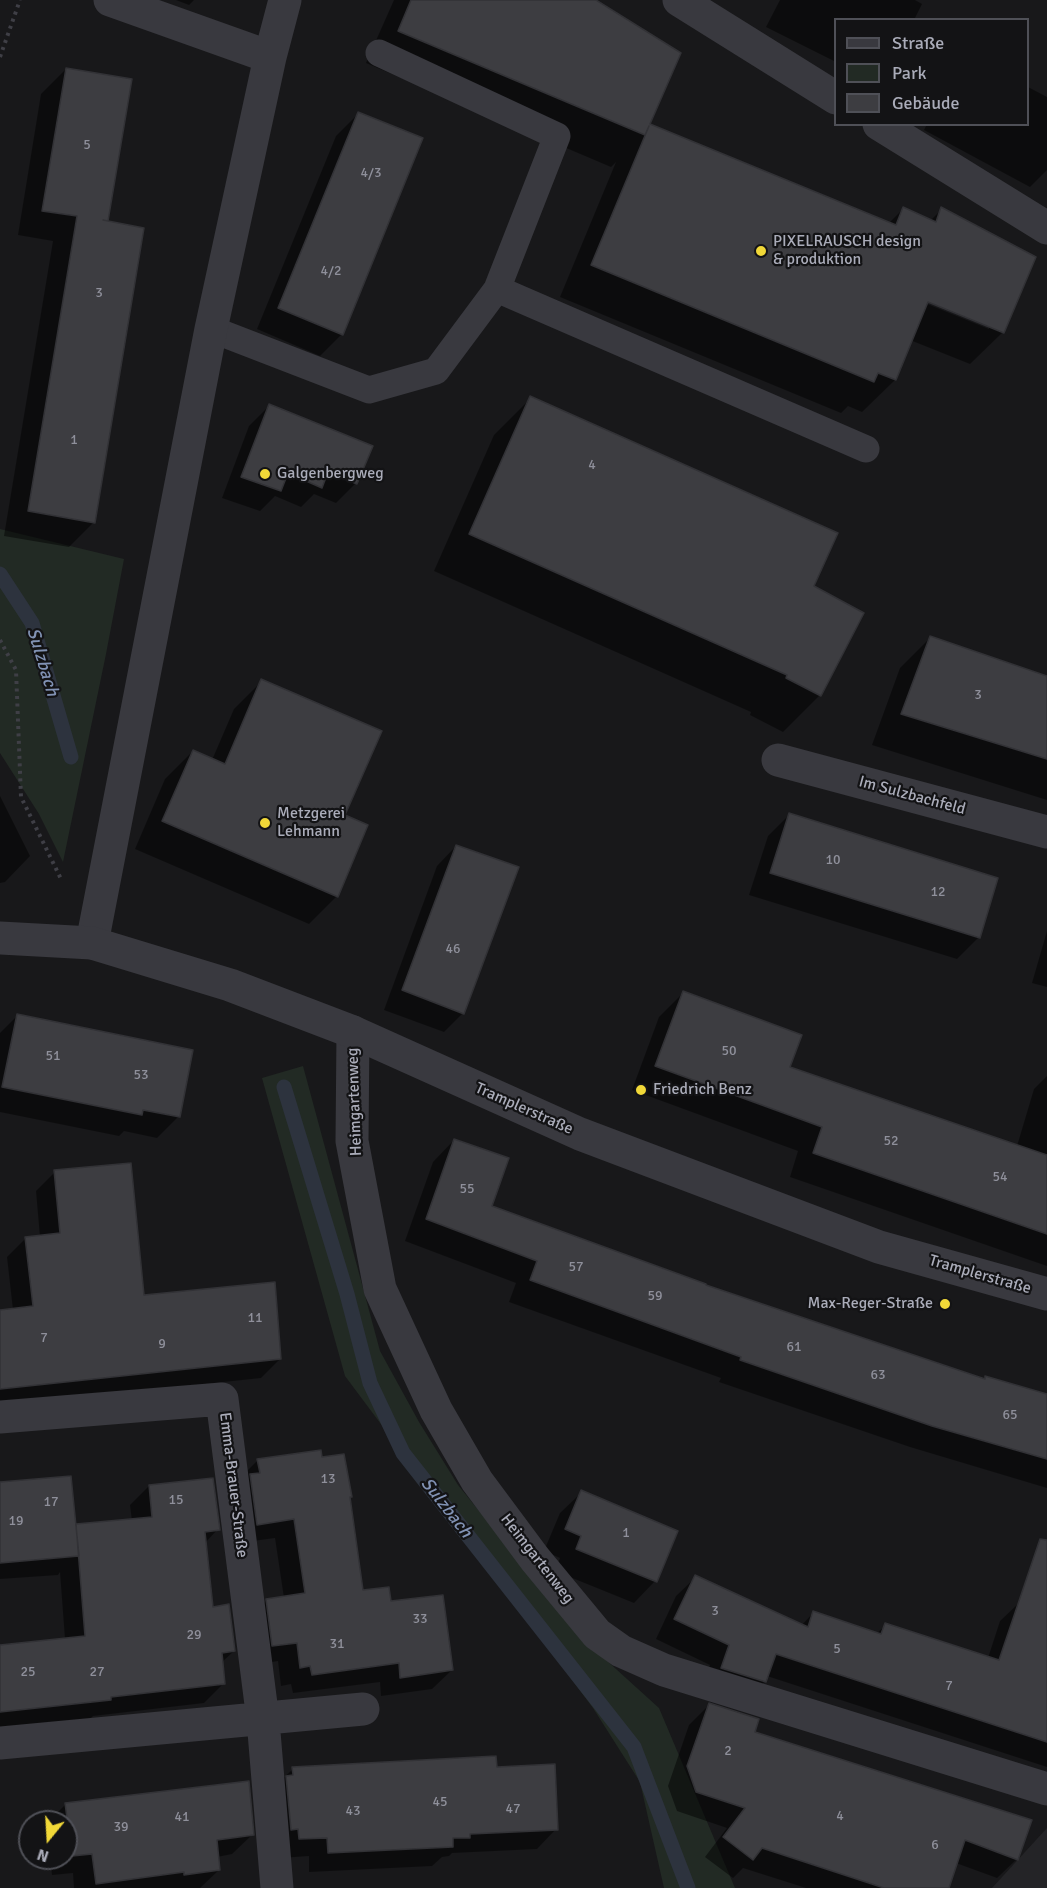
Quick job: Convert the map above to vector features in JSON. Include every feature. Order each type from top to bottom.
[{"type":"street","points":[[110,0],[270,57]]},
{"type":"street","points":[[92,943],[211,329],[270,57],[285,0]]},
{"type":"street","points":[[679,0],[834,97]]},
{"type":"street","points":[[882,126],[1047,228]]},
{"type":"street","name":"Im Sulzbachfeld","points":[[778,760],[1047,832]]},
{"type":"street","name":"Tramplerstraße","points":[[0,938],[92,943],[230,985],[353,1032],[580,1134],[879,1247],[1047,1294]]},
{"type":"street","name":"Heimgartenweg","points":[[353,1032],[352,1141],[380,1289],[436,1410],[477,1481],[535,1559],[597,1634],[621,1651],[664,1670],[1047,1789]]},
{"type":"street","name":"Emma-Brauer-Straße","points":[[0,1417],[222,1399],[262,1720],[277,1888]]},
{"type":"street","points":[[0,1743],[363,1710]]},
{"type":"lane","points":[[211,329],[369,390],[436,371],[497,289],[557,136],[380,53]]},
{"type":"lane","points":[[497,289],[866,449]]},
{"type":"path","points":[[0,57],[20,0]]},
{"type":"path","points":[[0,640],[16,670],[21,797],[62,880]]},
{"type":"shaded area","points":[[1047,1828],[1047,1888],[992,1888]]},
{"type":"green space","points":[[0,529],[124,559],[63,862],[39,814],[0,753]]},
{"type":"green space","points":[[303,1066],[380,1351],[419,1422],[458,1485],[584,1640],[659,1708],[735,1888],[664,1888],[640,1782],[593,1708],[345,1376],[262,1078]]},
{"type":"building","points":[[411,0],[596,0],[681,53],[650,124],[896,225],[903,207],[936,222],[941,207],[1036,257],[1004,333],[928,302],[896,380],[878,373],[874,382],[591,265],[649,126],[645,135],[398,31]]},
{"type":"building","points":[[66,68],[132,79],[108,221],[144,228],[95,523],[28,511],[77,216],[42,211]]},
{"type":"building","points":[[358,112],[423,138],[343,335],[278,308]]},
{"type":"building","points":[[530,396],[838,533],[814,586],[864,613],[821,696],[786,678],[787,675],[469,534]]},
{"type":"building","points":[[269,404],[373,446],[357,484],[328,472],[322,488],[288,473],[281,491],[241,477]]},
{"type":"building","points":[[930,636],[1047,676],[1047,759],[901,714]]},
{"type":"building","points":[[261,679],[382,731],[345,815],[368,825],[338,897],[162,821],[193,750],[225,764]]},
{"type":"building","points":[[789,813],[998,878],[980,938],[770,873]]},
{"type":"building","points":[[456,845],[519,867],[464,1014],[402,990]]},
{"type":"building","points":[[683,991],[802,1035],[790,1067],[1047,1155],[1047,1234],[813,1153],[822,1127],[655,1066]]},
{"type":"building","points":[[17,1014],[193,1050],[180,1117],[143,1110],[142,1115],[2,1087]]},
{"type":"building","points":[[454,1139],[509,1158],[492,1206],[706,1285],[985,1379],[985,1376],[1047,1394],[1047,1459],[932,1426],[740,1360],[741,1357],[530,1280],[537,1261],[426,1219]]},
{"type":"building","points":[[131,1163],[144,1295],[275,1282],[281,1359],[0,1389],[0,1310],[33,1306],[25,1237],[60,1233],[54,1170]]},
{"type":"building","points":[[321,1450],[322,1457],[344,1454],[352,1497],[350,1497],[363,1590],[389,1587],[391,1601],[443,1595],[453,1670],[400,1678],[399,1663],[312,1675],[310,1666],[300,1668],[297,1643],[272,1646],[266,1599],[305,1593],[294,1519],[257,1525],[250,1474],[260,1473],[257,1459]]},
{"type":"building","points":[[71,1476],[79,1556],[0,1563],[0,1482]]},
{"type":"building","points":[[213,1478],[220,1530],[205,1532],[213,1607],[229,1604],[235,1651],[222,1653],[225,1684],[0,1712],[0,1645],[85,1636],[76,1524],[152,1517],[149,1485]]},
{"type":"building","points":[[581,1490],[678,1531],[657,1582],[576,1549],[581,1536],[565,1529]]},
{"type":"building","points":[[1040,1539],[1047,1540],[1047,1742],[776,1654],[766,1682],[721,1668],[729,1645],[674,1619],[695,1575],[808,1627],[813,1611],[881,1634],[885,1623],[999,1660]]},
{"type":"building","points":[[709,1703],[759,1719],[755,1732],[1032,1820],[1018,1860],[965,1840],[949,1888],[884,1888],[762,1848],[753,1860],[723,1837],[745,1808],[696,1792],[687,1766]]},
{"type":"building","points":[[496,1756],[497,1767],[555,1764],[558,1830],[470,1834],[470,1838],[453,1838],[453,1847],[328,1853],[327,1838],[299,1839],[298,1829],[291,1830],[286,1776],[293,1775],[292,1767]]},
{"type":"building","points":[[249,1781],[254,1835],[217,1840],[220,1870],[184,1875],[184,1872],[96,1884],[92,1854],[78,1855],[78,1810],[66,1810],[65,1803]]},
{"type":"waterway","name":"Sulzbach","points":[[0,574],[32,623],[71,757]]},
{"type":"waterway","name":"Sulzbach","points":[[284,1087],[347,1294],[370,1383],[403,1453],[634,1747],[688,1888]]},
{"type":"place","name":"PIXELRAUSCH design & produktion","points":[[761,251]]},
{"type":"place","name":"Galgenbergweg","points":[[265,474]]},
{"type":"place","name":"Metzgerei Lehmann","points":[[265,823]]},
{"type":"place","name":"Friedrich Benz","points":[[641,1090]]},
{"type":"place","name":"Max-Reger-Straße","points":[[945,1304]]}]
